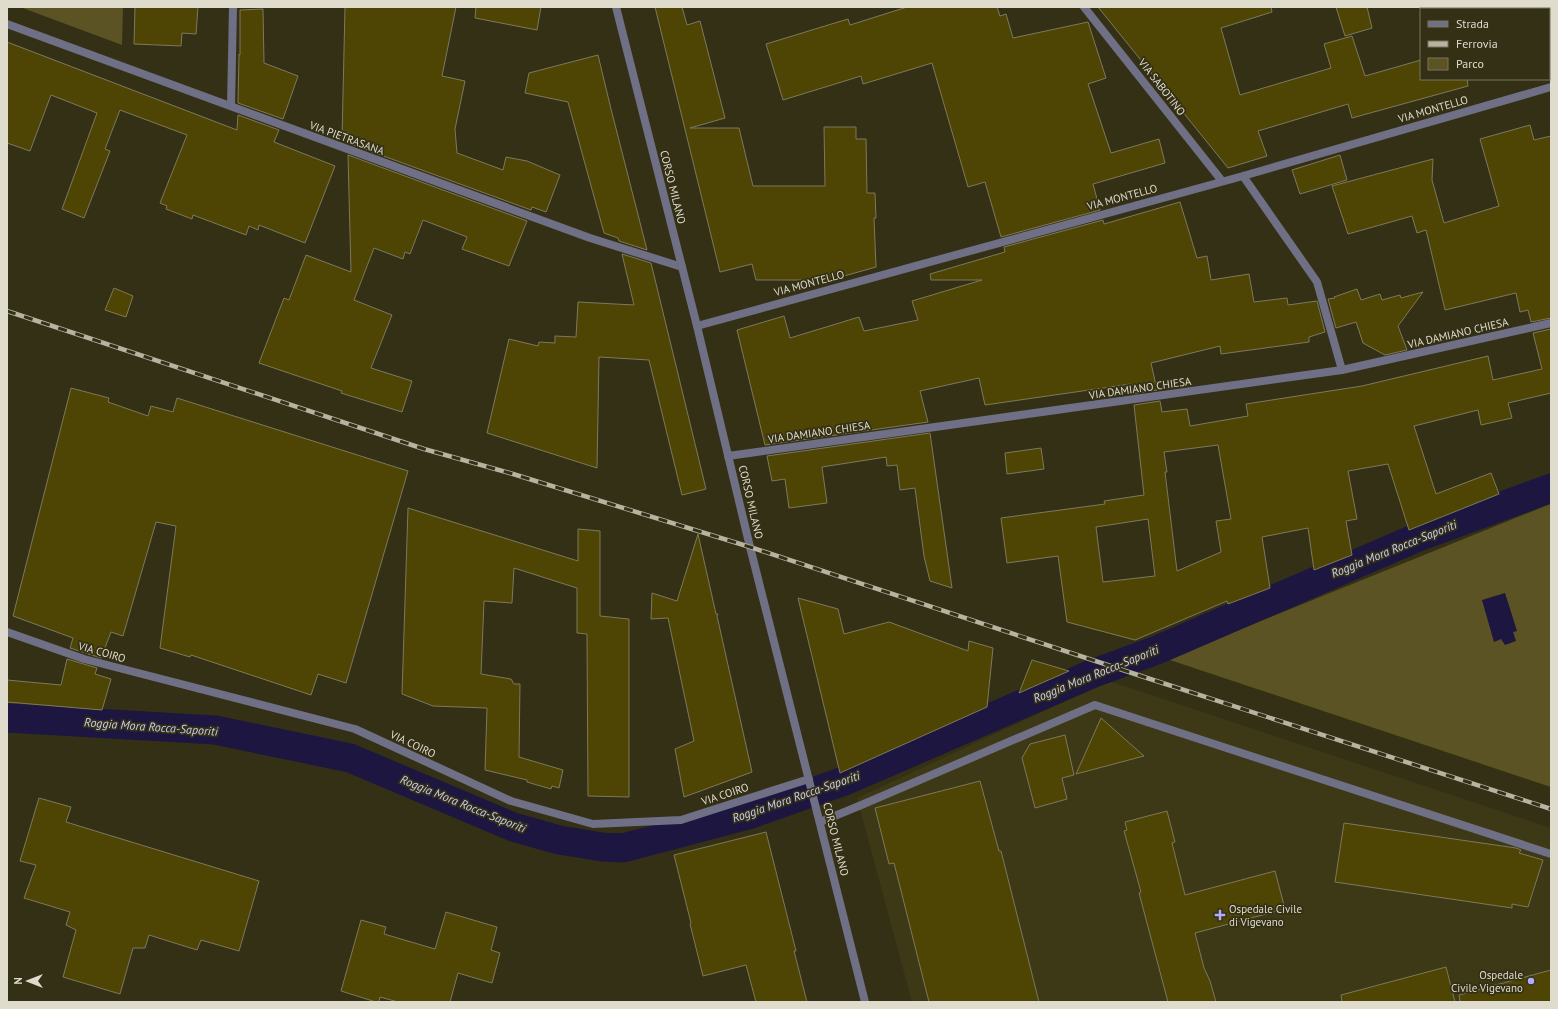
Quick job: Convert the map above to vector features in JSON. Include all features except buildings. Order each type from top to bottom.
[{"type":"street","points":[[231,106],[233,7]]},
{"type":"street","name":"CORSO MILANO","points":[[616,7],[865,1002]]},
{"type":"street","name":"VIA SABOTINO","points":[[1084,7],[1222,181]]},
{"type":"street","name":"VIA PIETRASANA","points":[[7,24],[590,238],[682,267]]},
{"type":"street","name":"VIA MONTELLO","points":[[697,326],[1243,176],[1551,87]]},
{"type":"street","points":[[1243,176],[1317,282],[1342,370]]},
{"type":"street","name":"VIA DAMIANO CHIESA","points":[[728,456],[1342,370],[1551,323]]},
{"type":"street","name":"VIA COIRO","points":[[7,632],[84,659],[355,729],[511,801],[593,824],[681,820],[809,780]]},
{"type":"street","points":[[819,820],[866,803],[1095,705],[1551,854]]},
{"type":"shaded area","points":[[1505,593],[1517,631],[1513,632],[1516,641],[1505,645],[1501,639],[1494,642],[1482,600]]},
{"type":"shaded area","name":"Ospedale Civile di Vigevano","points":[[1109,681],[1551,828],[1551,1002],[912,1002],[857,798]]},
{"type":"green space","points":[[20,7],[123,7],[122,45]]},
{"type":"green space","points":[[1551,504],[1551,787],[1167,659],[1543,507]]},
{"type":"waterway","name":"Roggia Mora Rocca-Saporiti","points":[[7,718],[215,730],[350,758],[513,827],[559,840],[602,847],[623,848],[748,815],[847,780],[1094,673],[1157,650],[1416,538],[1551,488]]},
{"type":"railway","points":[[7,311],[424,449],[513,474],[750,547],[1551,809]]},
{"type":"place","name":"Ospedale Civile di Vigevano","points":[[1220,915]]},
{"type":"place","name":"Ospedale Civile Vigevano","points":[[1531,981]]}]
